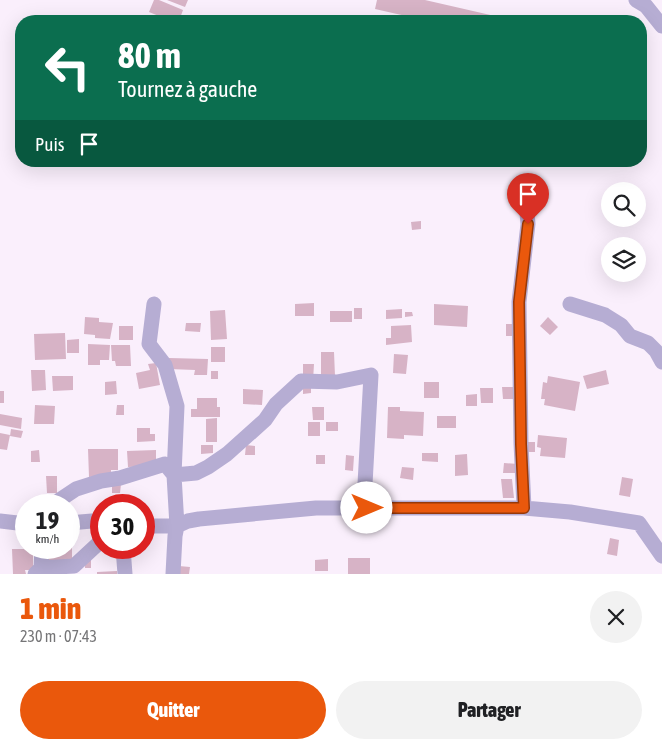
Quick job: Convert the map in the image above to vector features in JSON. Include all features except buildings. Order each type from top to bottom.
[{"type":"street","points":[[636,0],[646,6],[662,26]]},
{"type":"street","points":[[521,184],[526,202],[528,224],[519,302],[520,434],[524,508]]},
{"type":"street","points":[[154,304],[149,344],[165,364],[177,406],[174,475],[177,526],[173,574]]},
{"type":"street","points":[[570,304],[605,315],[621,325],[630,336],[648,343],[656,351],[662,362]]},
{"type":"street","points":[[174,475],[196,473],[228,454],[266,420],[276,404],[301,381],[338,382],[371,374],[365,484],[367,508]]},
{"type":"street","points":[[68,494],[76,489],[165,464],[174,475]]},
{"type":"street","points":[[155,526],[177,526],[199,519],[316,508],[524,508],[570,512],[639,523],[662,556]]},
{"type":"street","points":[[0,521],[15,523]]},
{"type":"street","points":[[38,571],[74,566],[90,551]]},
{"type":"street","points":[[124,559],[125,574]]},
{"type":"route","points":[[367,508],[524,508],[519,302],[528,224]]}]
